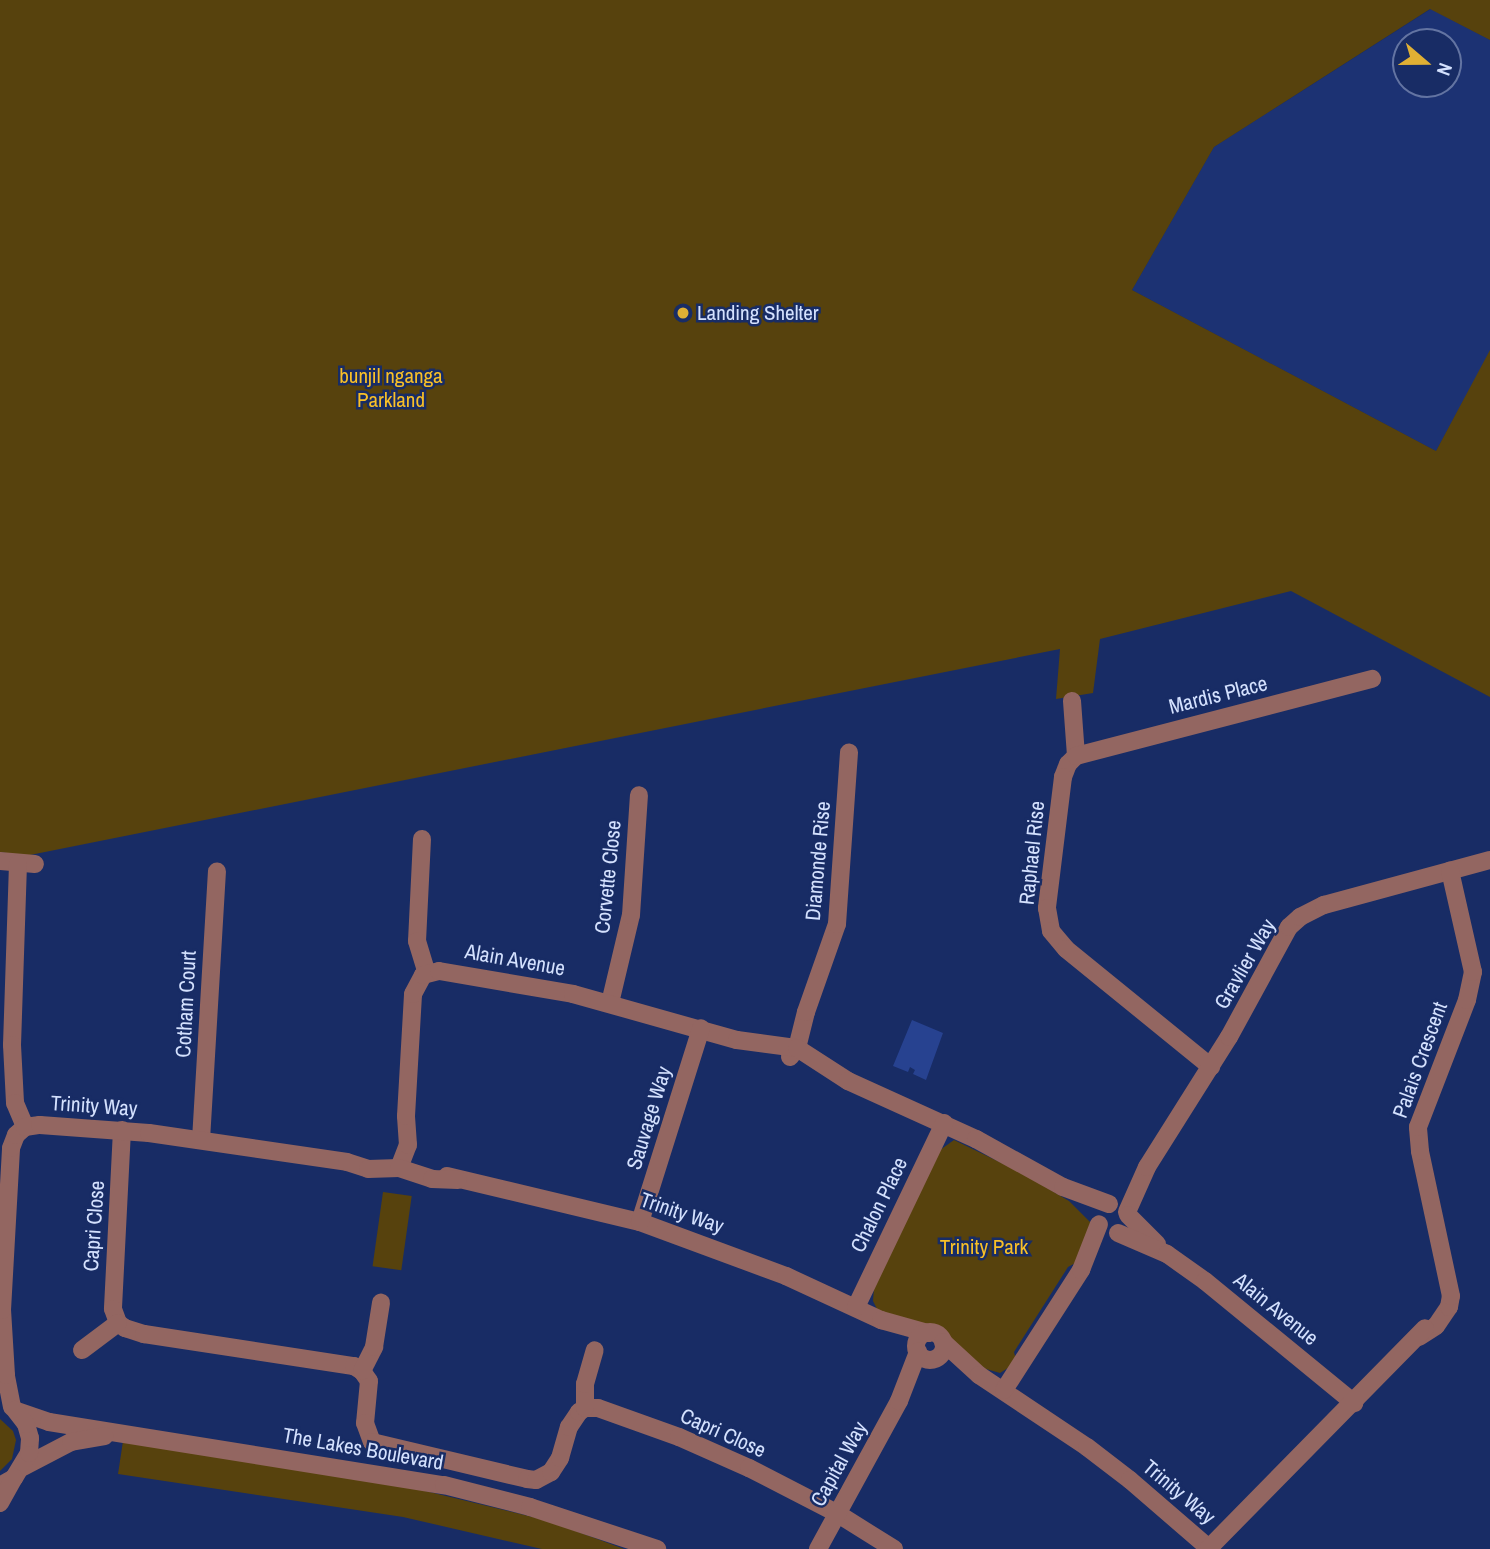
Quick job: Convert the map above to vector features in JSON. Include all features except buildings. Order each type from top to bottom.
[{"type":"street","name":"Mardis Place","points":[[1076,756],[1372,679]]},
{"type":"street","name":"Raphael Rise","points":[[1072,701],[1076,756],[1068,764],[1063,777],[1047,908],[1051,931],[1066,949],[1211,1067]]},
{"type":"street","name":"Diamonde Rise","points":[[792,1050],[839,912],[849,752]]},
{"type":"street","name":"Corvette Close","points":[[610,1003],[631,915],[639,795]]},
{"type":"street","points":[[401,1161],[413,994],[420,978],[426,973],[417,941],[422,839]]},
{"type":"street","name":"Gravlier Way","points":[[1119,1209],[1211,1067],[1281,938],[1300,917],[1324,905],[1490,860]]},
{"type":"street","points":[[18,863],[12,1045],[15,1103],[25,1128]]},
{"type":"street","name":"Cotham Court","points":[[201,1140],[217,871]]},
{"type":"street","name":"Palais Crescent","points":[[1210,1549],[1419,1337],[1441,1301],[1443,1266],[1418,1128],[1472,982],[1473,964],[1450,871]]},
{"type":"street","name":"Alain Avenue","points":[[426,973],[449,971],[492,978],[610,1003],[737,1040],[792,1050],[848,1081],[944,1123],[1063,1187],[1119,1209],[1167,1254],[1251,1316],[1354,1403]]},
{"type":"street","name":"Sauvage Way","points":[[640,1222],[701,1028]]},
{"type":"street","name":"Chalon Place","points":[[856,1307],[944,1123]]},
{"type":"street","name":"Trinity Way","points":[[12,1477],[29,1453],[30,1438],[26,1424],[10,1407],[6,1375],[1,1315],[4,1202],[11,1148],[16,1135],[25,1128],[40,1125],[122,1130],[201,1140],[347,1162],[368,1169],[401,1161],[432,1179],[458,1180],[548,1198],[640,1222],[749,1261],[856,1307],[1004,1390],[1119,1472],[1210,1549]]},
{"type":"street","name":"Capri Close","points":[[118,1323],[113,1309],[113,1288],[122,1130]]},
{"type":"street","name":"Alain Avenue","points":[[1063,1187],[1108,1228],[1167,1254]]},
{"type":"street","points":[[1102,1209],[1119,1209],[1125,1228],[1108,1228],[1102,1209]]},
{"type":"street","points":[[1004,1390],[1108,1228]]},
{"type":"street","points":[[362,1371],[373,1347],[381,1303]]},
{"type":"street","points":[[82,1350],[118,1323],[144,1334],[344,1364],[362,1371],[369,1381],[365,1423],[372,1442],[536,1480],[551,1472],[560,1458],[569,1427],[585,1408],[585,1384],[595,1350]]},
{"type":"street","name":"Capital Way","points":[[818,1549],[929,1349]]},
{"type":"street","name":"The Lakes Boulevard","points":[[10,1407],[49,1422],[444,1485],[530,1507],[657,1549]]},
{"type":"street","name":"Capri Close","points":[[585,1408],[598,1408],[680,1437],[838,1514],[894,1549]]},
{"type":"street","name":"The Lakes Boulevard","points":[[12,1477],[71,1442],[122,1434]]},
{"type":"street","points":[[0,1503],[12,1477]]},
{"type":"street","name":"The Lakes Boulevard","points":[[592,1527],[635,1549]]},
{"type":"shaded area","points":[[1431,9],[1490,40],[1490,352],[1436,451],[1132,290],[1214,147],[1392,34],[1392,98],[1462,98],[1462,28],[1401,28]]},
{"type":"green space","name":"bunjil nganga Parkland","points":[[0,0],[1490,0],[1490,40],[1430,9],[1400,28],[1392,28],[1392,33],[1214,147],[1132,290],[1436,451],[1490,350],[1490,697],[1291,591],[1100,639],[1093,693],[1056,699],[1060,649],[25,856],[0,852]]},
{"type":"green space","name":"Trinity Park","points":[[954,1140],[1022,1173],[1069,1201],[1093,1225],[1079,1261],[1068,1267],[1014,1352],[1016,1360],[1000,1373],[986,1369],[957,1349],[938,1327],[914,1326],[877,1309],[873,1301],[874,1287],[940,1150]]},
{"type":"green space","points":[[383,1192],[412,1196],[401,1270],[373,1266]]},
{"type":"green space","points":[[0,1419],[13,1431],[16,1440],[12,1459],[0,1471]]},
{"type":"green space","points":[[123,1441],[409,1487],[549,1521],[624,1549],[542,1549],[403,1517],[118,1474]]},
{"type":"place","name":"Landing Shelter","points":[[683,313]]}]
